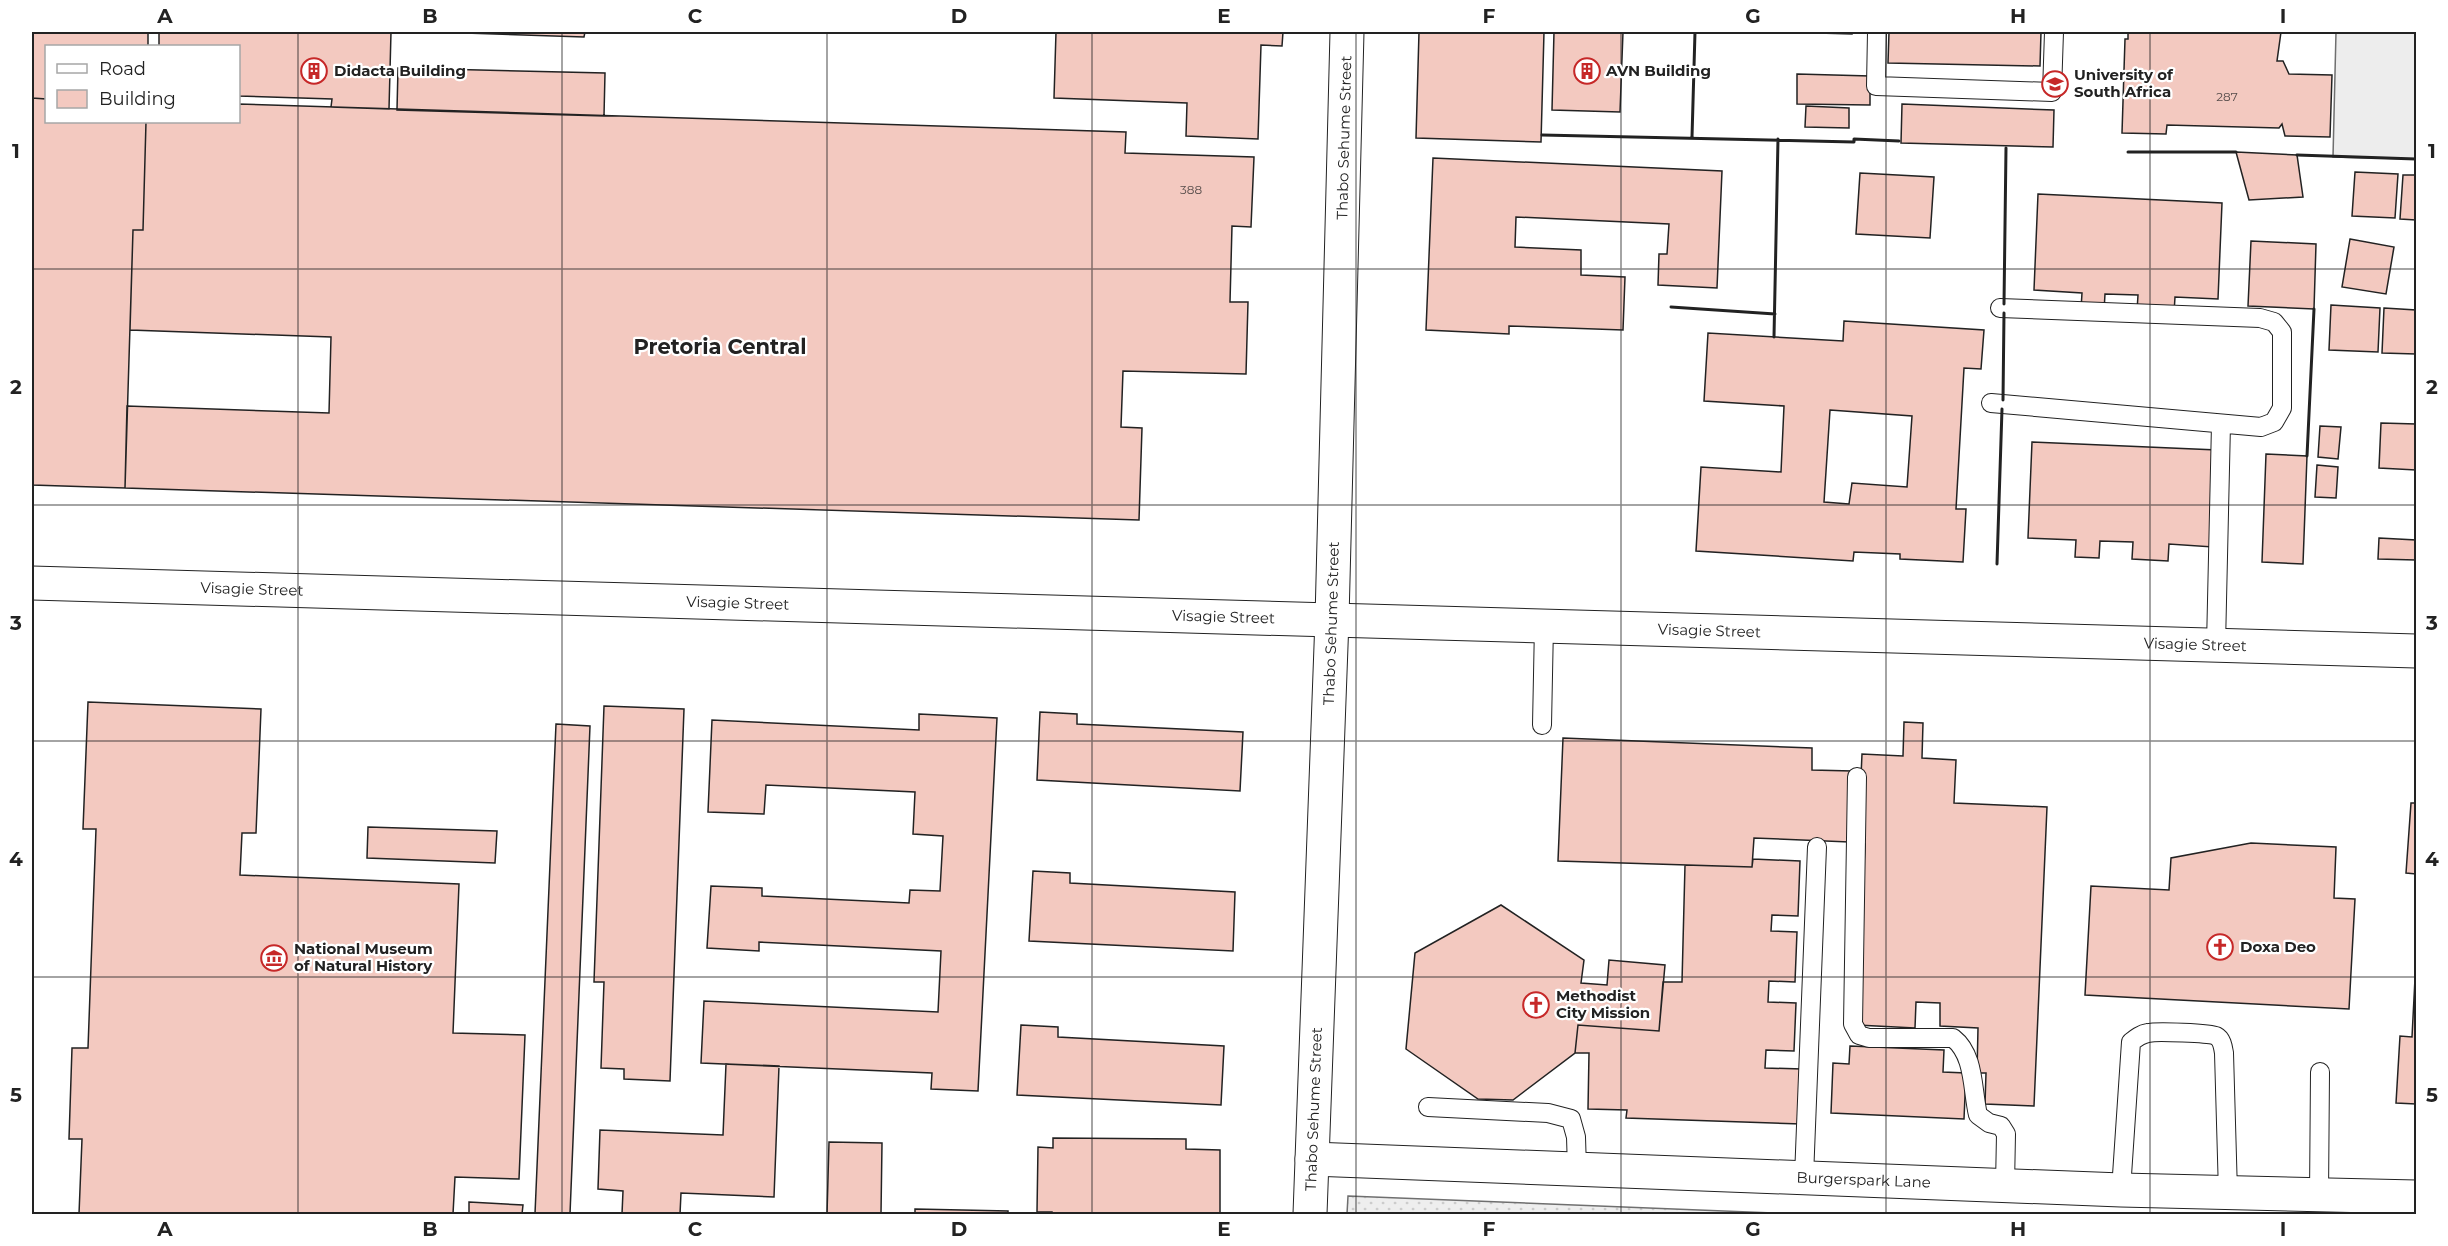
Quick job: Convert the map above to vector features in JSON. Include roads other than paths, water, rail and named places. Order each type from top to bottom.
[{"type":"street","name":"Thabo Sehume Street","points":[[1310,1215],[1332,619],[1347,32]]},
{"type":"street","name":"Visagie Street","points":[[32,583],[2416,651]]},
{"type":"street","name":"Burgerspark Lane","points":[[1312,1159],[2121,1190],[2416,1197]]},
{"type":"lane","points":[[1877,32],[1876,86],[2052,92],[2054,32]]},
{"type":"lane","points":[[1991,403],[2261,427],[2274,422],[2282,408],[2282,332],[2274,322],[2260,318],[2000,308]]},
{"type":"lane","points":[[2216,645],[2221,424]]},
{"type":"lane","points":[[1542,724],[1544,625]]},
{"type":"lane","points":[[1857,777],[1853,1024],[1859,1035],[1869,1038],[1953,1038],[1962,1045],[1967,1055],[1978,1115],[1989,1123],[2001,1126],[2006,1134],[2005,1185]]},
{"type":"lane","points":[[1804,1177],[1817,847]]},
{"type":"lane","points":[[2121,1190],[2131,1042],[2148,1032],[2216,1036],[2221,1040],[2227,1089],[2228,1193]]},
{"type":"lane","points":[[2319,1072],[2319,1196]]},
{"type":"lane","points":[[1428,1107],[1548,1113],[1571,1119],[1576,1137],[1577,1169]]},
{"type":"place","name":"Didacta Building","points":[[314,71]]},
{"type":"place","name":"AVN Building","points":[[1587,71]]},
{"type":"place","name":"University of South Africa","points":[[2055,84]]},
{"type":"place","name":"Doxa Deo","points":[[2220,947]]},
{"type":"place","name":"National Museum of Natural History","points":[[274,958]]},
{"type":"place","name":"Methodist City Mission","points":[[1536,1005]]},
{"type":"district","name":"Pretoria Central","points":[[720,347]]}]
